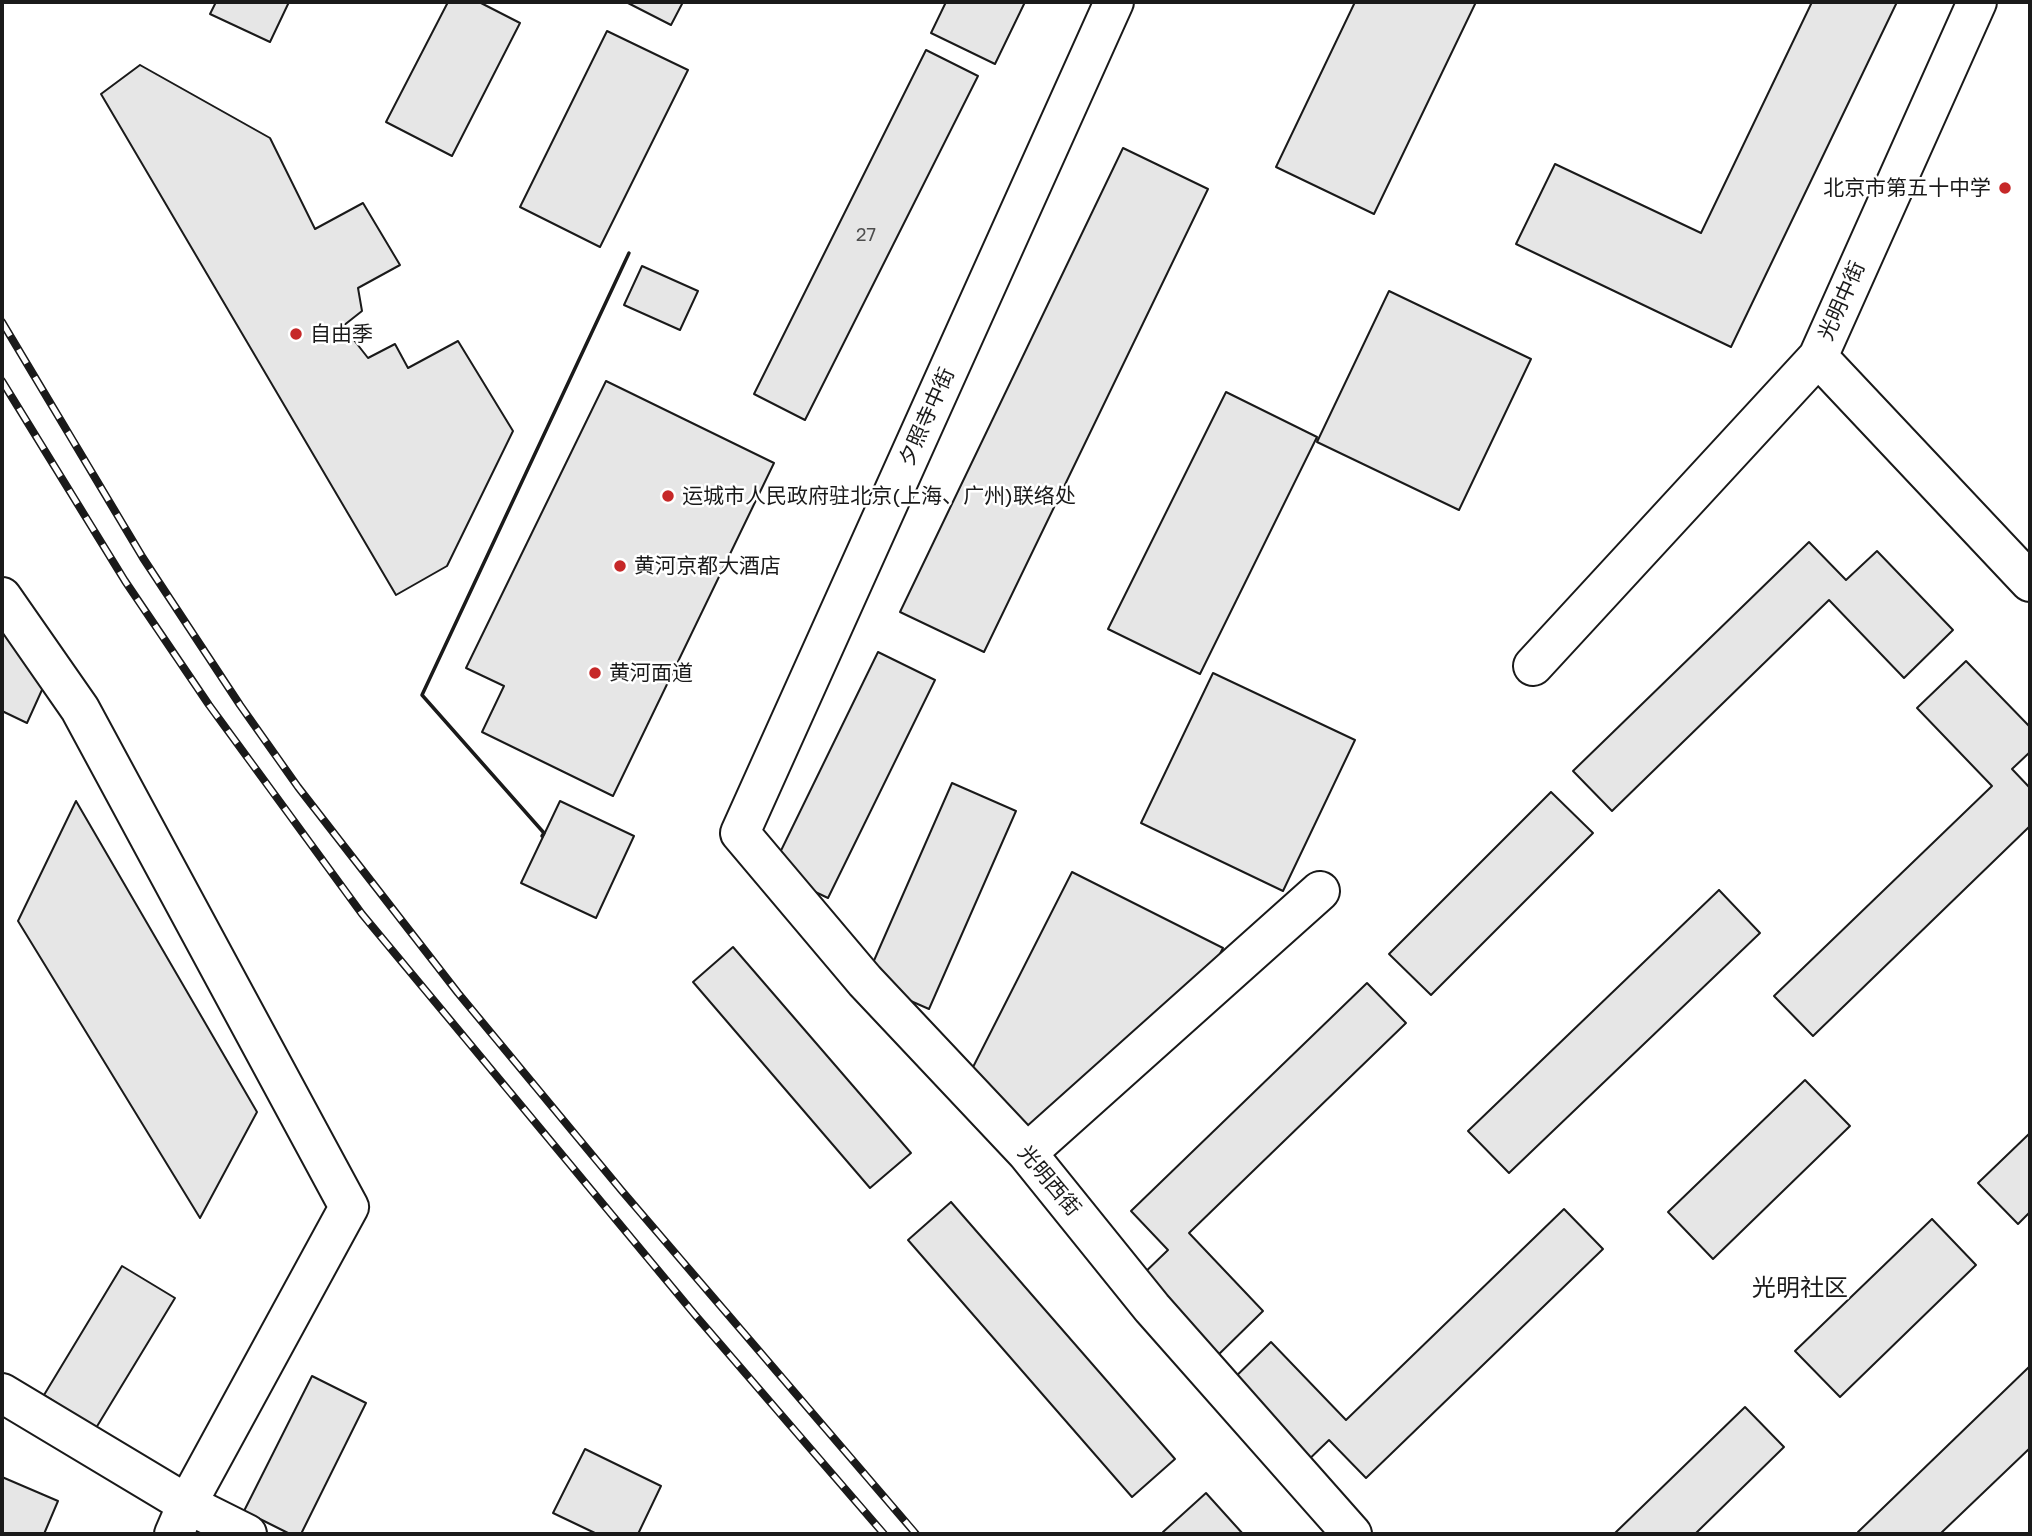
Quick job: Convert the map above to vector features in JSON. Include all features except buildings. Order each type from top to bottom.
[{"type":"street","name":"夕照寺中街","points":[[740,833],[1114,2]]},
{"type":"street","name":"光明中街","points":[[1977,2],[1818,357],[2030,582]]},
{"type":"street","points":[[1533,666],[1818,357]]},
{"type":"street","points":[[2,597],[80,709],[349,1207],[180,1519]]},
{"type":"street","name":"光明西街","points":[[740,833],[865,981],[1027,1153],[1152,1308],[1352,1534]]},
{"type":"street","points":[[1027,1153],[1320,891]]},
{"type":"street","points":[[2,1393],[180,1519],[247,1534]]},
{"type":"railway","points":[[2,322],[143,558],[298,787],[458,993],[622,1191],[916,1534]]},
{"type":"railway","points":[[2,381],[125,581],[209,705],[362,914],[696,1316],[884,1534]]},
{"type":"wall","points":[[542,836],[544,833],[422,695],[629,253]]},
{"type":"place","name":"北京市第五十中学","points":[[2005,188]]},
{"type":"place","name":"自由季","points":[[296,334]]},
{"type":"place","name":"运城市人民政府驻北京(上海、广州)联络处","points":[[668,496]]},
{"type":"place","name":"黄河京都大酒店","points":[[620,566]]},
{"type":"place","name":"黄河面道","points":[[595,673]]},
{"type":"district","name":"光明社区","points":[[1800,1288]]}]
